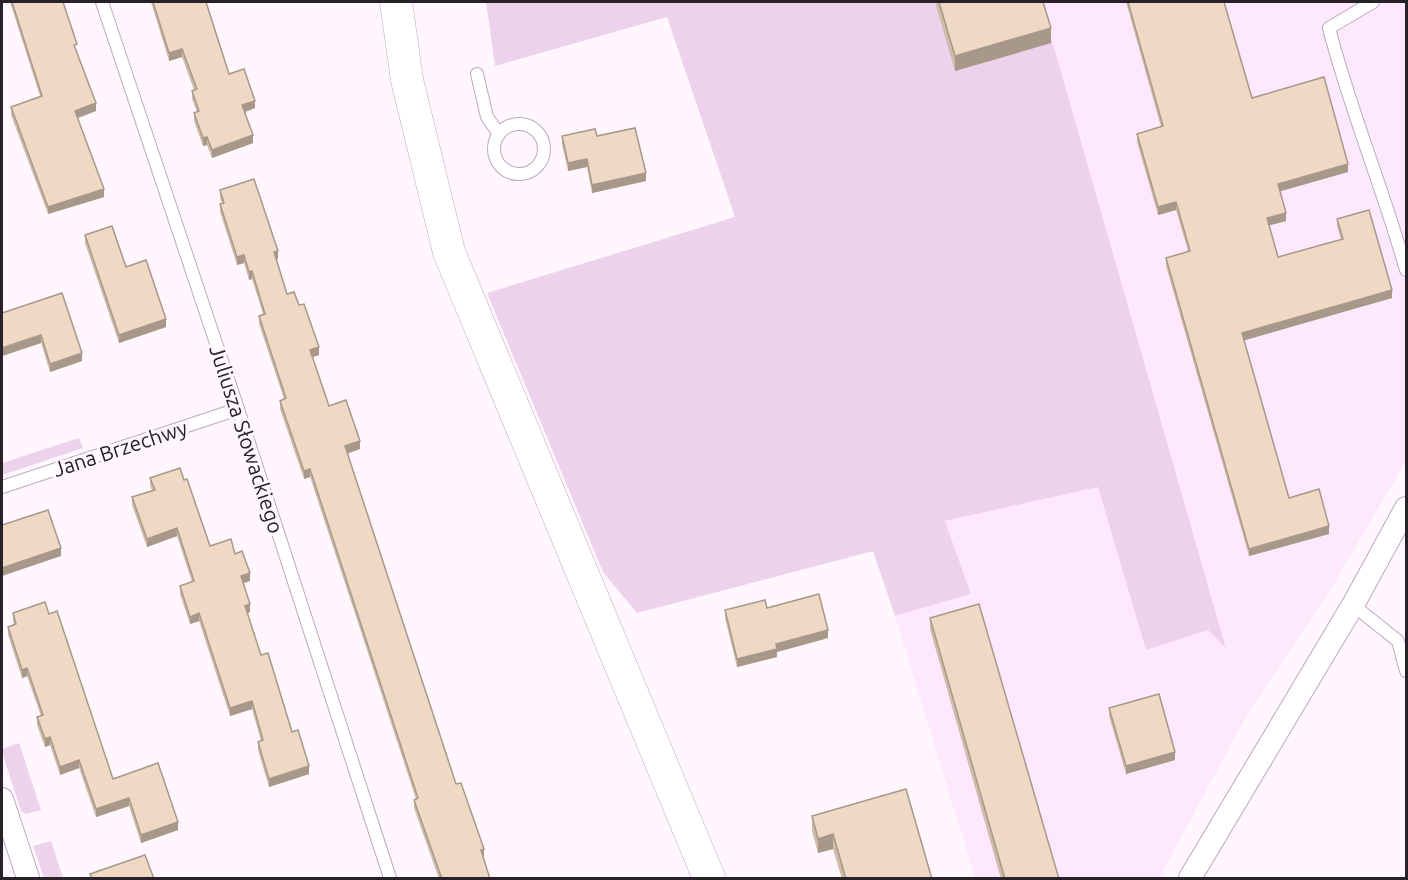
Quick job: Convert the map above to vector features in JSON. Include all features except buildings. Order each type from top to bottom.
[{"type":"street","points":[[396,2],[407,80],[449,252],[709,879]]},
{"type":"street","points":[[1190,879],[1353,605],[1407,508]]},
{"type":"street","points":[[2,799],[28,879]]},
{"type":"lane","name":"Juliusza Słowackiego","points":[[102,2],[238,409],[390,879]]},
{"type":"lane","points":[[1373,2],[1329,28],[1407,270]]},
{"type":"lane","points":[[477,74],[487,117],[499,134]]},
{"type":"lane","points":[[512,124],[530,125],[542,138],[544,153],[542,161],[530,172],[514,174],[506,171],[496,159],[494,150],[499,134],[512,124]]},
{"type":"lane","name":"Jana Brzechwy","points":[[2,487],[238,409]]},
{"type":"lane","points":[[1353,605],[1398,641],[1407,672]]},
{"type":"shaded area","points":[[486,2],[1041,2],[1226,648],[1208,630],[1146,650],[1098,487],[945,521],[971,594],[895,616],[873,551],[637,613],[603,572],[487,293],[735,217],[667,17],[495,66]]},
{"type":"shaded area","points":[[1041,2],[1406,2],[1406,461],[1328,594],[1246,717],[1159,878],[975,878],[895,616],[971,594],[945,521],[1098,487],[1146,650],[1208,630],[1226,646]]},
{"type":"shaded area","points":[[79,438],[83,448],[2,475],[2,463]]},
{"type":"shaded area","points":[[19,743],[41,810],[26,814],[21,811],[2,752],[2,749]]},
{"type":"shaded area","points":[[51,841],[63,878],[44,878],[33,846]]}]
